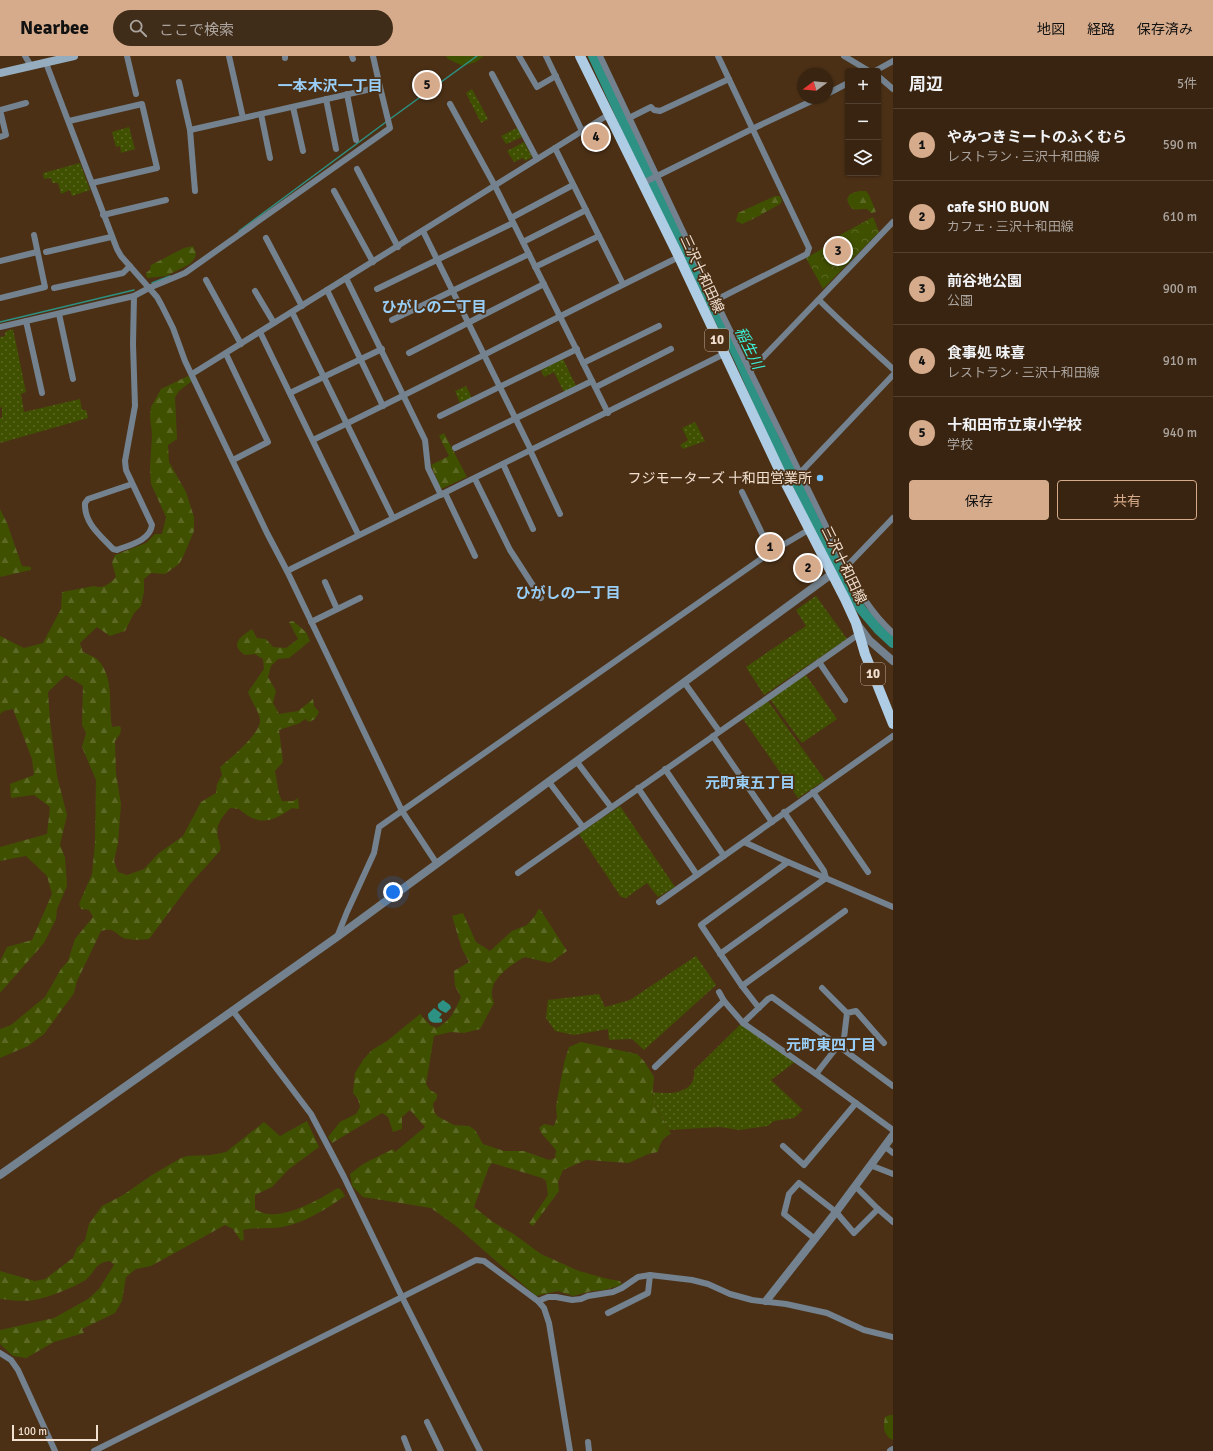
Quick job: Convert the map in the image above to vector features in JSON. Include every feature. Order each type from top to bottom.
[{"type":"main road","points":[[0,73],[46,63],[61,57],[74,56]]},
{"type":"main road","name":"三沢十和田線","points":[[580,56],[608,115],[645,182],[679,258],[785,482],[833,573],[856,623],[865,654],[893,724]]},
{"type":"street","points":[[24,56],[31,66]]},
{"type":"street","points":[[127,56],[136,94]]},
{"type":"street","points":[[229,56],[243,118]]},
{"type":"street","points":[[0,327],[134,296],[148,288],[186,273],[390,128],[373,56]]},
{"type":"street","points":[[519,56],[536,87],[556,76]]},
{"type":"street","points":[[546,56],[582,131]]},
{"type":"street","points":[[600,56],[750,372],[846,567],[868,606],[893,633]]},
{"type":"street","points":[[716,300],[807,254],[809,248],[718,56]]},
{"type":"street","points":[[844,56],[864,68]]},
{"type":"street","points":[[880,68],[893,61],[890,56]]},
{"type":"street","points":[[46,63],[111,237],[121,256],[157,297],[174,328],[181,351],[402,811],[438,864]]},
{"type":"street","points":[[492,74],[537,159]]},
{"type":"street","points":[[629,118],[651,107],[654,110],[660,111],[729,79]]},
{"type":"street","points":[[881,79],[893,89]]},
{"type":"street","points":[[179,82],[190,130],[195,191]]},
{"type":"street","points":[[833,91],[845,85]]},
{"type":"street","points":[[190,130],[380,87]]},
{"type":"street","points":[[347,94],[356,140]]},
{"type":"street","points":[[326,99],[336,149]]},
{"type":"street","points":[[0,137],[6,135],[0,110],[26,103]]},
{"type":"street","points":[[68,120],[142,104],[157,168],[92,183]]},
{"type":"street","points":[[450,104],[495,186],[608,412]]},
{"type":"street","points":[[645,182],[805,104]]},
{"type":"street","points":[[293,107],[303,151]]},
{"type":"street","points":[[261,114],[270,158]]},
{"type":"street","points":[[192,374],[608,115]]},
{"type":"street","points":[[555,148],[623,284]]},
{"type":"street","points":[[357,169],[398,247]]},
{"type":"street","points":[[377,289],[512,220],[573,185]]},
{"type":"street","points":[[334,191],[373,262]]},
{"type":"street","points":[[103,215],[166,200]]},
{"type":"street","points":[[523,242],[586,210]]},
{"type":"street","points":[[750,372],[893,222]]},
{"type":"street","points":[[888,228],[893,234]]},
{"type":"street","points":[[423,231],[516,418],[560,514]]},
{"type":"street","points":[[0,298],[45,287],[34,235]]},
{"type":"street","points":[[535,266],[599,236]]},
{"type":"street","points":[[46,252],[111,237]]},
{"type":"street","points":[[266,238],[302,306]]},
{"type":"street","points":[[0,261],[37,252]]},
{"type":"street","points":[[392,320],[529,254]]},
{"type":"street","points":[[313,440],[404,396],[623,284],[679,258]]},
{"type":"street","points":[[54,288],[123,273],[130,266]]},
{"type":"street","points":[[346,278],[382,349],[425,440],[428,468],[475,556]]},
{"type":"street","points":[[206,280],[241,344]]},
{"type":"street","points":[[409,353],[544,284]]},
{"type":"street","points":[[327,290],[384,406]]},
{"type":"street","points":[[255,291],[274,324]]},
{"type":"street","points":[[132,484],[88,500],[85,503],[85,509],[91,525],[113,549],[117,550],[140,541],[148,535],[152,525],[126,470],[125,461],[135,406],[133,344],[134,296]]},
{"type":"street","points":[[819,300],[840,322],[893,369]]},
{"type":"street","points":[[292,312],[393,518]]},
{"type":"street","points":[[59,314],[73,379]]},
{"type":"street","points":[[26,321],[42,393]]},
{"type":"street","points":[[583,363],[659,326]]},
{"type":"street","points":[[260,332],[358,534]]},
{"type":"street","points":[[290,393],[382,349]]},
{"type":"street","points":[[440,416],[577,349]]},
{"type":"street","points":[[596,388],[671,350]]},
{"type":"street","points":[[226,354],[268,442],[233,460]]},
{"type":"street","points":[[287,571],[358,534],[475,479],[530,450],[724,354]]},
{"type":"street","points":[[800,473],[893,375]]},
{"type":"street","points":[[456,448],[592,381]]},
{"type":"street","points":[[503,464],[533,530]]},
{"type":"street","points":[[475,479],[510,550],[541,598]]},
{"type":"street","points":[[742,492],[771,552]]},
{"type":"street","points":[[846,567],[893,518]]},
{"type":"street","points":[[337,937],[374,853],[380,827],[771,552],[810,529]]},
{"type":"street","points":[[0,1175],[337,937],[833,573]]},
{"type":"street","points":[[325,582],[337,609]]},
{"type":"street","points":[[311,622],[360,598]]},
{"type":"street","name":"10","points":[[856,623],[869,640],[893,661]]},
{"type":"street","points":[[518,873],[859,634]]},
{"type":"street","points":[[819,662],[845,700]]},
{"type":"street","points":[[684,682],[719,731]]},
{"type":"street","points":[[713,736],[772,822]]},
{"type":"street","points":[[659,902],[893,736]]},
{"type":"street","points":[[577,762],[611,807]]},
{"type":"street","points":[[665,770],[724,856]]},
{"type":"street","points":[[549,782],[583,827]]},
{"type":"street","points":[[638,788],[697,876]]},
{"type":"street","points":[[813,792],[868,872]]},
{"type":"street","points":[[784,812],[824,871],[826,878]]},
{"type":"street","points":[[744,842],[893,907]]},
{"type":"street","points":[[759,1008],[742,986],[701,925],[788,862]]},
{"type":"street","points":[[720,954],[826,878]]},
{"type":"street","points":[[742,986],[845,911]]},
{"type":"street","points":[[822,988],[847,1013]]},
{"type":"street","points":[[719,992],[743,1023],[893,1130]]},
{"type":"street","points":[[743,1023],[768,999],[772,998],[893,1086]]},
{"type":"street","points":[[655,1067],[724,1000]]},
{"type":"street","points":[[233,1011],[311,1114],[344,1177],[402,1297],[480,1451]]},
{"type":"street","points":[[847,1013],[856,1011],[884,1043]]},
{"type":"street","points":[[816,1074],[844,1038],[847,1013]]},
{"type":"street","points":[[783,1146],[804,1165],[856,1103]]},
{"type":"street","points":[[766,1301],[836,1212],[893,1134]]},
{"type":"street","points":[[884,1146],[893,1152]]},
{"type":"street","points":[[870,1165],[893,1174]]},
{"type":"street","points":[[814,1239],[784,1214],[789,1194],[799,1183],[836,1212],[854,1233],[878,1209]]},
{"type":"street","points":[[855,1186],[893,1222]]},
{"type":"street","points":[[94,1451],[479,1259],[484,1260],[538,1301],[544,1308],[549,1323],[570,1451]]},
{"type":"street","points":[[538,1301],[548,1297],[576,1300],[588,1296],[613,1292],[622,1288],[638,1277],[650,1275],[692,1280],[708,1284],[730,1294],[752,1300],[786,1304],[827,1313],[864,1330],[893,1337]]},
{"type":"street","points":[[608,1313],[648,1293],[650,1275]]},
{"type":"street","points":[[0,1353],[11,1360],[18,1370],[55,1451]]},
{"type":"street","points":[[427,1422],[441,1451]]},
{"type":"street","points":[[404,1438],[409,1451]]},
{"type":"street","points":[[588,1442],[589,1451]]},
{"type":"green space","points":[[446,56],[484,56],[476,62],[463,66],[448,59]]},
{"type":"green space","points":[[472,89],[488,119],[481,123],[466,93]]},
{"type":"green space","points":[[129,127],[135,149],[121,153],[120,146],[116,147],[112,132]]},
{"type":"green space","points":[[517,128],[522,137],[506,144],[501,136]]},
{"type":"green space","points":[[524,142],[532,157],[525,161],[523,158],[514,162],[507,151]]},
{"type":"green space","points":[[80,163],[90,190],[72,196],[70,190],[61,194],[58,183],[52,183],[51,178],[44,179],[43,173]]},
{"type":"green space","points":[[859,191],[866,191],[876,212],[871,213],[867,209],[856,210],[850,206],[847,199],[850,194]]},
{"type":"green space","points":[[775,196],[780,196],[782,201],[780,204],[742,224],[736,221],[738,213]]},
{"type":"green space","points":[[873,217],[879,232],[823,289],[806,258],[829,245],[827,242]]},
{"type":"green space","points":[[193,246],[196,253],[195,258],[190,264],[166,276],[147,278],[146,273],[150,270],[151,265],[184,248]]},
{"type":"green space","points":[[13,329],[26,392],[21,394],[24,412],[80,399],[82,410],[86,410],[88,418],[0,443],[0,418],[2,418],[2,408],[0,407],[0,337],[5,336],[5,332]]},
{"type":"green space","points":[[563,359],[576,386],[564,392],[554,372],[544,377],[541,370]]},
{"type":"green space","points":[[188,376],[192,381],[179,391],[175,397],[177,439],[168,445],[169,462],[186,492],[194,517],[194,531],[179,564],[165,574],[151,573],[144,579],[144,592],[141,606],[134,613],[125,631],[110,636],[97,627],[80,643],[83,652],[97,659],[103,666],[109,682],[112,727],[120,726],[121,729],[120,734],[115,741],[116,773],[121,804],[118,843],[114,861],[118,872],[127,875],[144,869],[159,853],[183,836],[201,802],[216,793],[217,784],[222,775],[220,767],[256,732],[260,720],[248,692],[264,669],[263,659],[255,654],[245,655],[238,647],[238,640],[252,629],[257,638],[266,639],[273,647],[286,648],[298,639],[289,622],[293,621],[306,632],[310,641],[289,658],[278,659],[271,666],[268,677],[276,691],[273,703],[279,714],[298,711],[313,699],[314,706],[319,712],[315,719],[309,722],[305,719],[300,723],[279,730],[283,762],[275,771],[279,794],[282,801],[293,801],[298,798],[299,809],[292,808],[278,817],[259,820],[246,815],[239,809],[230,808],[222,818],[217,829],[220,851],[190,884],[149,939],[127,939],[110,930],[101,931],[77,981],[74,993],[44,1034],[28,1046],[0,1058],[0,1029],[11,1025],[45,997],[61,969],[68,961],[75,939],[93,917],[89,910],[81,909],[79,904],[92,874],[95,843],[96,780],[82,747],[86,733],[82,725],[83,686],[66,675],[48,692],[57,776],[67,815],[60,845],[65,857],[67,886],[57,909],[56,919],[44,943],[0,993],[0,961],[7,947],[32,940],[52,894],[47,876],[26,856],[0,861],[0,847],[47,834],[50,807],[34,795],[11,798],[10,784],[34,775],[32,759],[13,709],[4,711],[0,714],[0,636],[24,648],[43,643],[61,609],[62,592],[94,586],[100,587],[109,584],[116,577],[112,563],[115,555],[146,543],[155,534],[162,534],[166,517],[151,484],[151,407],[161,389]]},
{"type":"green space","points":[[466,386],[472,398],[460,403],[455,391]]},
{"type":"green space","points":[[695,422],[705,441],[683,449],[680,445],[688,440],[682,428]]},
{"type":"green space","points":[[444,433],[467,477],[441,489],[431,465],[449,456],[439,436]]},
{"type":"green space","points":[[0,509],[7,523],[22,566],[31,567],[31,570],[0,577]]},
{"type":"green space","points":[[816,596],[847,639],[764,695],[746,667],[806,626],[796,610]]},
{"type":"green space","points":[[806,675],[837,719],[802,743],[770,699]]},
{"type":"green space","points":[[768,701],[825,780],[798,798],[743,719]]},
{"type":"green space","points":[[620,806],[675,887],[658,897],[647,883],[626,898],[621,897],[579,834]]},
{"type":"green space","points":[[540,909],[567,951],[550,963],[525,957],[504,971],[493,986],[492,994],[494,1003],[480,1029],[464,1033],[451,1032],[434,1036],[426,1084],[430,1090],[437,1094],[437,1098],[433,1104],[434,1111],[437,1116],[454,1125],[469,1126],[475,1130],[483,1144],[504,1151],[524,1151],[549,1160],[555,1158],[556,1150],[542,1134],[539,1128],[544,1124],[554,1126],[557,1117],[556,1106],[564,1063],[569,1047],[581,1042],[637,1054],[644,1061],[654,1077],[652,1099],[671,1134],[665,1137],[662,1141],[658,1152],[648,1154],[629,1163],[586,1160],[563,1170],[558,1182],[559,1191],[533,1226],[529,1223],[548,1195],[546,1181],[542,1178],[492,1163],[489,1167],[474,1207],[493,1222],[515,1235],[541,1254],[579,1271],[620,1281],[622,1285],[573,1296],[558,1291],[536,1296],[456,1226],[431,1208],[363,1197],[352,1186],[350,1174],[363,1164],[393,1149],[395,1152],[425,1127],[410,1110],[402,1117],[402,1129],[393,1132],[388,1117],[382,1113],[332,1143],[328,1137],[340,1122],[356,1114],[360,1107],[358,1099],[353,1093],[355,1073],[363,1060],[372,1050],[387,1041],[420,1014],[430,1025],[437,1028],[449,1018],[454,1011],[461,997],[455,986],[454,971],[469,962],[462,949],[452,916],[463,913],[476,942],[490,951],[512,931],[527,925]]},
{"type":"green space","points":[[696,956],[716,985],[644,1050],[632,1039],[609,1040],[608,1029],[574,1035],[555,1031],[546,1018],[548,1000],[599,994],[605,1007],[630,1000]]},
{"type":"green space","points":[[741,1024],[795,1062],[771,1080],[803,1110],[794,1118],[774,1121],[768,1126],[739,1130],[720,1127],[669,1130],[652,1099],[653,1092],[667,1093],[681,1091],[687,1088],[694,1078],[694,1070]]},
{"type":"green space","points":[[307,1121],[319,1147],[289,1169],[272,1187],[255,1195],[255,1209],[264,1213],[286,1213],[320,1199],[338,1188],[345,1196],[331,1206],[291,1225],[278,1228],[243,1230],[244,1239],[241,1241],[233,1229],[225,1225],[151,1266],[136,1269],[126,1277],[122,1301],[115,1313],[82,1329],[84,1333],[54,1342],[26,1358],[13,1356],[0,1344],[0,1330],[54,1318],[88,1299],[99,1289],[114,1265],[110,1261],[104,1262],[97,1266],[88,1278],[79,1284],[46,1297],[26,1301],[0,1299],[0,1271],[35,1281],[45,1279],[73,1258],[77,1248],[85,1240],[89,1224],[102,1206],[123,1195],[152,1175],[187,1156],[211,1155],[226,1152],[264,1122],[280,1136]]},
{"type":"green space","points":[[893,1415],[893,1440],[887,1436],[884,1430],[885,1417]]},
{"type":"water","points":[[443,1000],[450,1005],[451,1008],[446,1013],[438,1008],[438,1004]]},
{"type":"water","points":[[434,1008],[442,1014],[439,1018],[442,1019],[442,1022],[434,1023],[430,1021],[428,1014]]},
{"type":"waterway","points":[[390,119],[477,56]]},
{"type":"waterway","name":"稲生川","points":[[593,56],[629,134],[739,359],[775,440],[843,579],[861,609],[878,629],[893,643]]},
{"type":"waterway","points":[[239,231],[386,122]]},
{"type":"waterway","points":[[152,283],[170,276]]},
{"type":"waterway","points":[[0,322],[134,290]]},
{"type":"place","name":"十和田市立東小学校","points":[[427,85]]},
{"type":"place","name":"食事処 味喜","points":[[596,137]]},
{"type":"place","name":"前谷地公園","points":[[838,251]]},
{"type":"place","name":"フジモーターズ 十和田営業所","points":[[820,478]]},
{"type":"place","name":"やみつきミートのふくむら","points":[[770,547]]},
{"type":"place","name":"cafe SHO BUON","points":[[808,568]]},
{"type":"district","name":"一本木沢一丁目","points":[[330,86]]},
{"type":"district","name":"ひがしの二丁目","points":[[434,307]]},
{"type":"district","name":"ひがしの一丁目","points":[[568,593]]},
{"type":"district","name":"元町東五丁目","points":[[750,783]]},
{"type":"district","name":"元町東四丁目","points":[[831,1045]]}]
